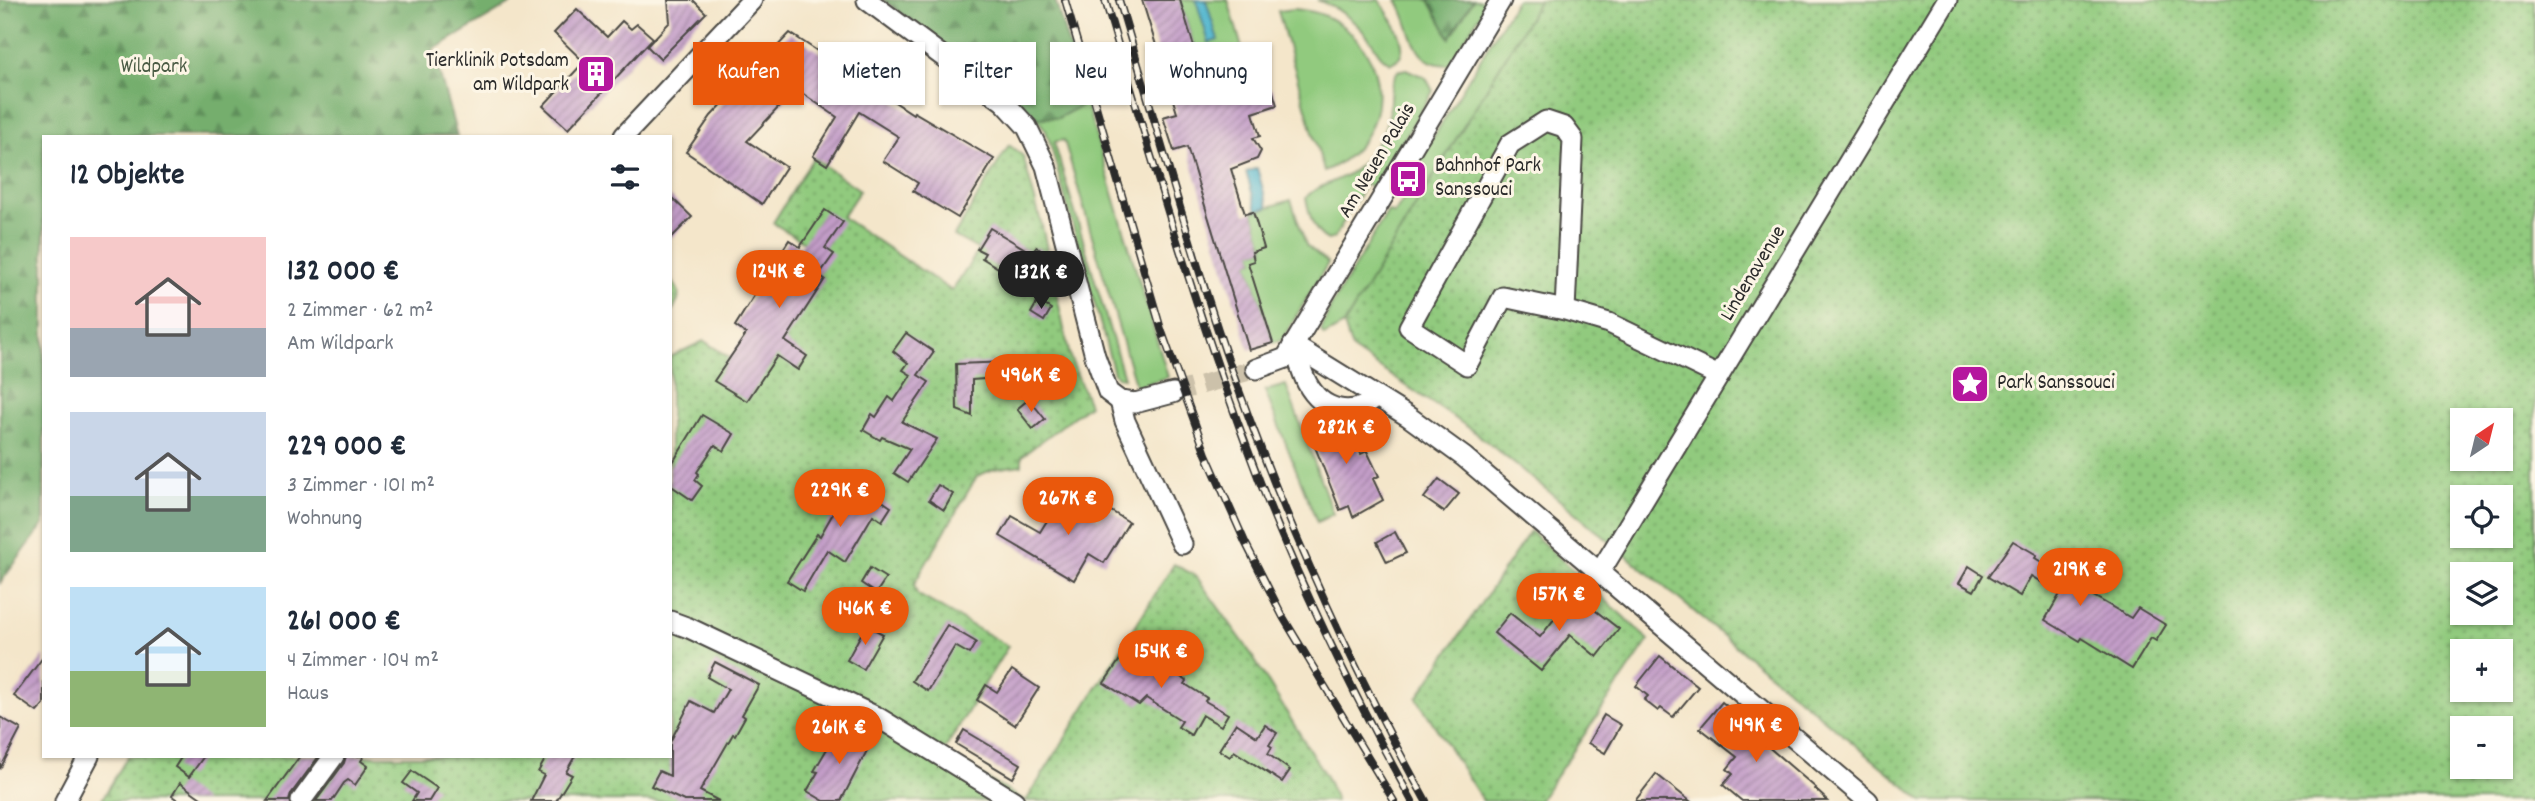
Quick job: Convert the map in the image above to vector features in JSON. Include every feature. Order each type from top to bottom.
[{"type":"street","points":[[625,135],[752,0]]},
{"type":"street","points":[[867,0],[1004,102],[1027,127],[1046,166],[1095,356],[1108,392],[1120,401],[1135,403],[1173,393]]},
{"type":"street","name":"Am Neuen Palais","points":[[1293,345],[1501,0]]},
{"type":"street","name":"Lindenavenue","points":[[1600,572],[1947,0]]},
{"type":"street","points":[[1565,310],[1573,139],[1564,127],[1546,121],[1510,144],[1409,327],[1467,365],[1503,298],[1565,310],[1609,323],[1719,376]]},
{"type":"street","points":[[1256,369],[1286,358],[1293,345]]},
{"type":"street","points":[[1293,345],[1409,417],[1464,457],[1868,801]]},
{"type":"street","points":[[1293,345],[1306,381],[1314,394],[1327,405],[1351,411],[1368,405],[1377,397]]},
{"type":"street","points":[[1120,401],[1125,421],[1182,544]]},
{"type":"street","points":[[672,622],[879,718],[1014,801]]},
{"type":"street","points":[[65,801],[88,758]]},
{"type":"street","points":[[301,801],[333,758]]},
{"type":"green space","name":"Wildpark","points":[[0,0],[517,0],[433,50],[457,135],[42,135],[42,527],[0,583]]},
{"type":"green space","points":[[883,0],[1055,0],[1068,42],[1050,42],[1050,105],[1082,105],[1058,118],[1037,118],[1025,105],[1036,105],[1036,42],[940,42]]},
{"type":"green space","points":[[1180,0],[1228,0],[1240,42],[1193,42]]},
{"type":"green space","points":[[1317,0],[1379,0],[1399,33],[1402,51],[1399,58],[1391,63],[1387,61],[1351,20],[1332,6]]},
{"type":"green space","points":[[1397,0],[1429,0],[1450,38],[1473,0],[1489,0],[1449,65],[1436,64],[1419,52]]},
{"type":"green space","points":[[1429,0],[1473,0],[1450,38]]},
{"type":"green space","points":[[1516,0],[1540,0],[1344,325],[1324,336],[1321,331],[1331,306],[1388,211],[1394,214],[1416,181],[1410,176]]},
{"type":"green space","name":"Park Sanssouci","points":[[1540,0],[2535,0],[2535,801],[1923,801],[1472,430],[1352,349],[1344,325]]},
{"type":"green space","points":[[1294,9],[1321,14],[1348,31],[1364,50],[1374,71],[1378,94],[1374,117],[1364,139],[1348,157],[1324,171],[1278,11]]},
{"type":"green space","points":[[1406,69],[1426,78],[1433,91],[1374,189],[1366,184],[1334,238],[1328,240],[1315,228],[1306,198],[1316,189],[1356,169],[1366,158],[1385,127],[1395,76],[1398,71]]},
{"type":"green space","points":[[1087,105],[1168,377],[1136,387],[1064,140],[1054,142],[1124,378],[1117,377],[1114,373],[1050,143],[1037,118],[1058,118]]},
{"type":"green space","points":[[1009,145],[1023,156],[1042,226],[1070,357],[1089,405],[1022,456],[1022,465],[994,469],[977,476],[914,584],[917,594],[1008,646],[942,754],[1026,801],[101,801],[127,758],[672,758],[672,356],[704,341],[745,368],[820,252],[773,223],[813,158],[860,190],[842,217],[952,291],[979,250],[954,236]]},
{"type":"green space","points":[[1291,200],[1306,245],[1328,263],[1282,340],[1273,343],[1248,263],[1254,261],[1252,252],[1264,248],[1253,212]]},
{"type":"green space","points":[[672,282],[679,293],[672,311]]},
{"type":"green space","points":[[1286,385],[1333,514],[1317,522],[1265,391]]},
{"type":"green space","points":[[1530,531],[1649,640],[1539,801],[1483,801],[1417,698]]},
{"type":"green space","points":[[1174,564],[1196,576],[1246,646],[1328,780],[1336,801],[1026,801]]},
{"type":"water","points":[[1196,0],[1206,0],[1218,40],[1209,42]]},
{"type":"water","points":[[1257,168],[1268,207],[1257,210],[1246,172]]},
{"type":"building","points":[[668,0],[693,0],[706,13],[660,59],[647,46],[670,22]]},
{"type":"building","points":[[1142,0],[1180,0],[1193,42],[1155,42]]},
{"type":"building","name":"Tierklinik Potsdam am Wildpark","points":[[577,9],[607,37],[622,21],[631,29],[637,24],[653,38],[568,129],[543,106],[584,62],[554,33]]},
{"type":"building","points":[[790,33],[804,42],[781,42]]},
{"type":"building","points":[[804,42],[818,51],[818,104],[804,94]]},
{"type":"building","points":[[1272,89],[1277,105],[1253,113],[1260,136],[1253,138],[1261,151],[1257,159],[1231,169],[1245,214],[1253,212],[1264,248],[1252,252],[1254,261],[1248,263],[1273,343],[1249,350],[1187,147],[1174,151],[1163,117],[1177,113],[1175,105],[1272,105]]},
{"type":"building","points":[[721,105],[781,105],[747,141],[786,167],[762,204],[686,152]]},
{"type":"building","points":[[819,105],[899,105],[994,159],[958,218],[913,191],[918,183],[883,161],[899,137],[859,112],[827,165],[813,156],[837,117]]},
{"type":"building","points":[[672,198],[692,217],[672,237]]},
{"type":"building","points":[[825,210],[843,222],[825,248],[834,254],[819,275],[825,279],[785,341],[807,356],[798,370],[777,356],[747,401],[714,381],[746,334],[735,326],[789,240],[800,247]]},
{"type":"building","points":[[990,228],[1032,253],[1036,247],[1048,255],[1044,260],[1049,263],[1036,284],[1008,267],[1005,272],[982,258],[985,253],[977,249]]},
{"type":"building","points":[[1038,301],[1051,309],[1044,321],[1031,313]]},
{"type":"building","points":[[906,333],[934,352],[918,375],[929,382],[902,422],[937,439],[908,482],[894,473],[910,449],[882,437],[880,440],[863,430],[872,414],[876,417],[889,397],[894,401],[911,375],[903,370],[908,363],[893,351]]},
{"type":"building","points":[[1009,362],[1010,377],[972,380],[972,416],[957,410],[956,364]]},
{"type":"building","points":[[1029,399],[1045,419],[1033,429],[1017,409]]},
{"type":"building","points":[[702,415],[734,434],[724,451],[715,445],[697,472],[699,474],[695,480],[702,486],[692,500],[672,486],[672,464]]},
{"type":"building","points":[[1327,418],[1346,422],[1361,454],[1367,451],[1379,476],[1373,479],[1383,500],[1353,517],[1349,506],[1340,510],[1308,429]]},
{"type":"building","points":[[844,475],[891,507],[882,521],[873,515],[845,562],[827,550],[803,591],[787,581],[817,534],[820,536],[842,498],[833,491]]},
{"type":"building","points":[[1439,479],[1459,494],[1444,512],[1424,498]]},
{"type":"building","points":[[938,485],[953,494],[944,510],[929,500]]},
{"type":"building","points":[[1063,495],[1099,519],[1106,508],[1129,522],[1104,563],[1089,554],[1074,580],[1000,536],[1012,516],[1040,532]]},
{"type":"building","points":[[1395,532],[1406,553],[1387,562],[1377,542]]},
{"type":"building","points":[[2013,541],[2037,555],[2035,558],[2076,583],[2075,585],[2131,618],[2138,608],[2166,625],[2156,641],[2151,638],[2132,669],[2082,638],[2080,641],[2045,620],[2060,594],[2031,576],[2020,596],[1988,577]]},
{"type":"building","points":[[1969,566],[1983,575],[1974,591],[1959,583]]},
{"type":"building","points":[[870,568],[886,578],[876,593],[861,583]]},
{"type":"building","points":[[1574,594],[1619,629],[1597,657],[1570,635],[1541,671],[1494,633],[1510,613],[1540,637]]},
{"type":"building","points":[[866,625],[883,634],[863,669],[847,660]]},
{"type":"building","points":[[947,625],[976,642],[969,654],[955,646],[928,691],[912,681]]},
{"type":"building","points":[[1130,645],[1187,681],[1185,684],[1207,698],[1205,701],[1228,714],[1221,726],[1202,715],[1191,735],[1178,727],[1182,721],[1146,698],[1139,705],[1104,683]]},
{"type":"building","points":[[1660,656],[1698,687],[1673,717],[1661,708],[1658,711],[1644,700],[1648,696],[1636,686]]},
{"type":"building","points":[[42,659],[42,706],[37,712],[14,696]]},
{"type":"building","points":[[715,662],[759,685],[742,715],[745,717],[735,735],[733,734],[700,791],[719,801],[684,801],[651,786],[659,771],[670,776],[672,738],[691,701],[714,713],[728,689],[707,677]]},
{"type":"building","points":[[1012,670],[1039,688],[1015,725],[977,700],[986,685],[997,692]]},
{"type":"building","points":[[1722,702],[1747,723],[1744,726],[1828,801],[1742,801],[1723,785],[1733,774],[1727,769],[1737,757],[1700,728]]},
{"type":"building","points":[[1604,715],[1621,725],[1605,753],[1588,743]]},
{"type":"building","points":[[0,717],[21,729],[0,769]]},
{"type":"building","points":[[1236,723],[1257,737],[1265,725],[1277,733],[1269,745],[1272,747],[1268,754],[1290,770],[1282,782],[1234,751],[1230,757],[1219,750]]},
{"type":"building","points":[[838,730],[857,740],[861,733],[873,739],[841,801],[824,801],[807,791],[818,772],[814,771]]},
{"type":"building","points":[[964,730],[1021,764],[1013,778],[956,744]]},
{"type":"building","points":[[181,758],[203,758],[189,777],[175,767]]},
{"type":"building","points":[[299,758],[318,758],[291,794],[289,801],[267,801]]},
{"type":"building","points":[[345,758],[363,758],[361,761],[368,766],[355,785],[348,780],[332,801],[316,801]]},
{"type":"building","points":[[546,758],[574,758],[566,772],[572,775],[556,801],[531,801],[544,775],[538,772]]},
{"type":"building","points":[[412,771],[437,788],[429,801],[412,801],[417,793],[403,783]]},
{"type":"building","points":[[1656,774],[1690,801],[1635,801]]},
{"type":"building","points":[[180,783],[205,801],[179,801],[172,796]]},
{"type":"tunnel","points":[[1173,393],[1256,369]]},
{"type":"railway","points":[[1065,0],[1161,329],[1206,454],[1245,542],[1283,617],[1394,801]]},
{"type":"railway","points":[[1105,0],[1189,280],[1263,491],[1322,626],[1412,801]]},
{"type":"railway","points":[[1119,0],[1225,351],[1268,467],[1341,636],[1426,801]]},
{"type":"place","name":"Tierklinik Potsdam am Wildpark","points":[[596,74]]},
{"type":"place","name":"Bahnhof Park Sanssouci","points":[[1408,179]]},
{"type":"place","name":"Park Sanssouci","points":[[1970,384]]}]
